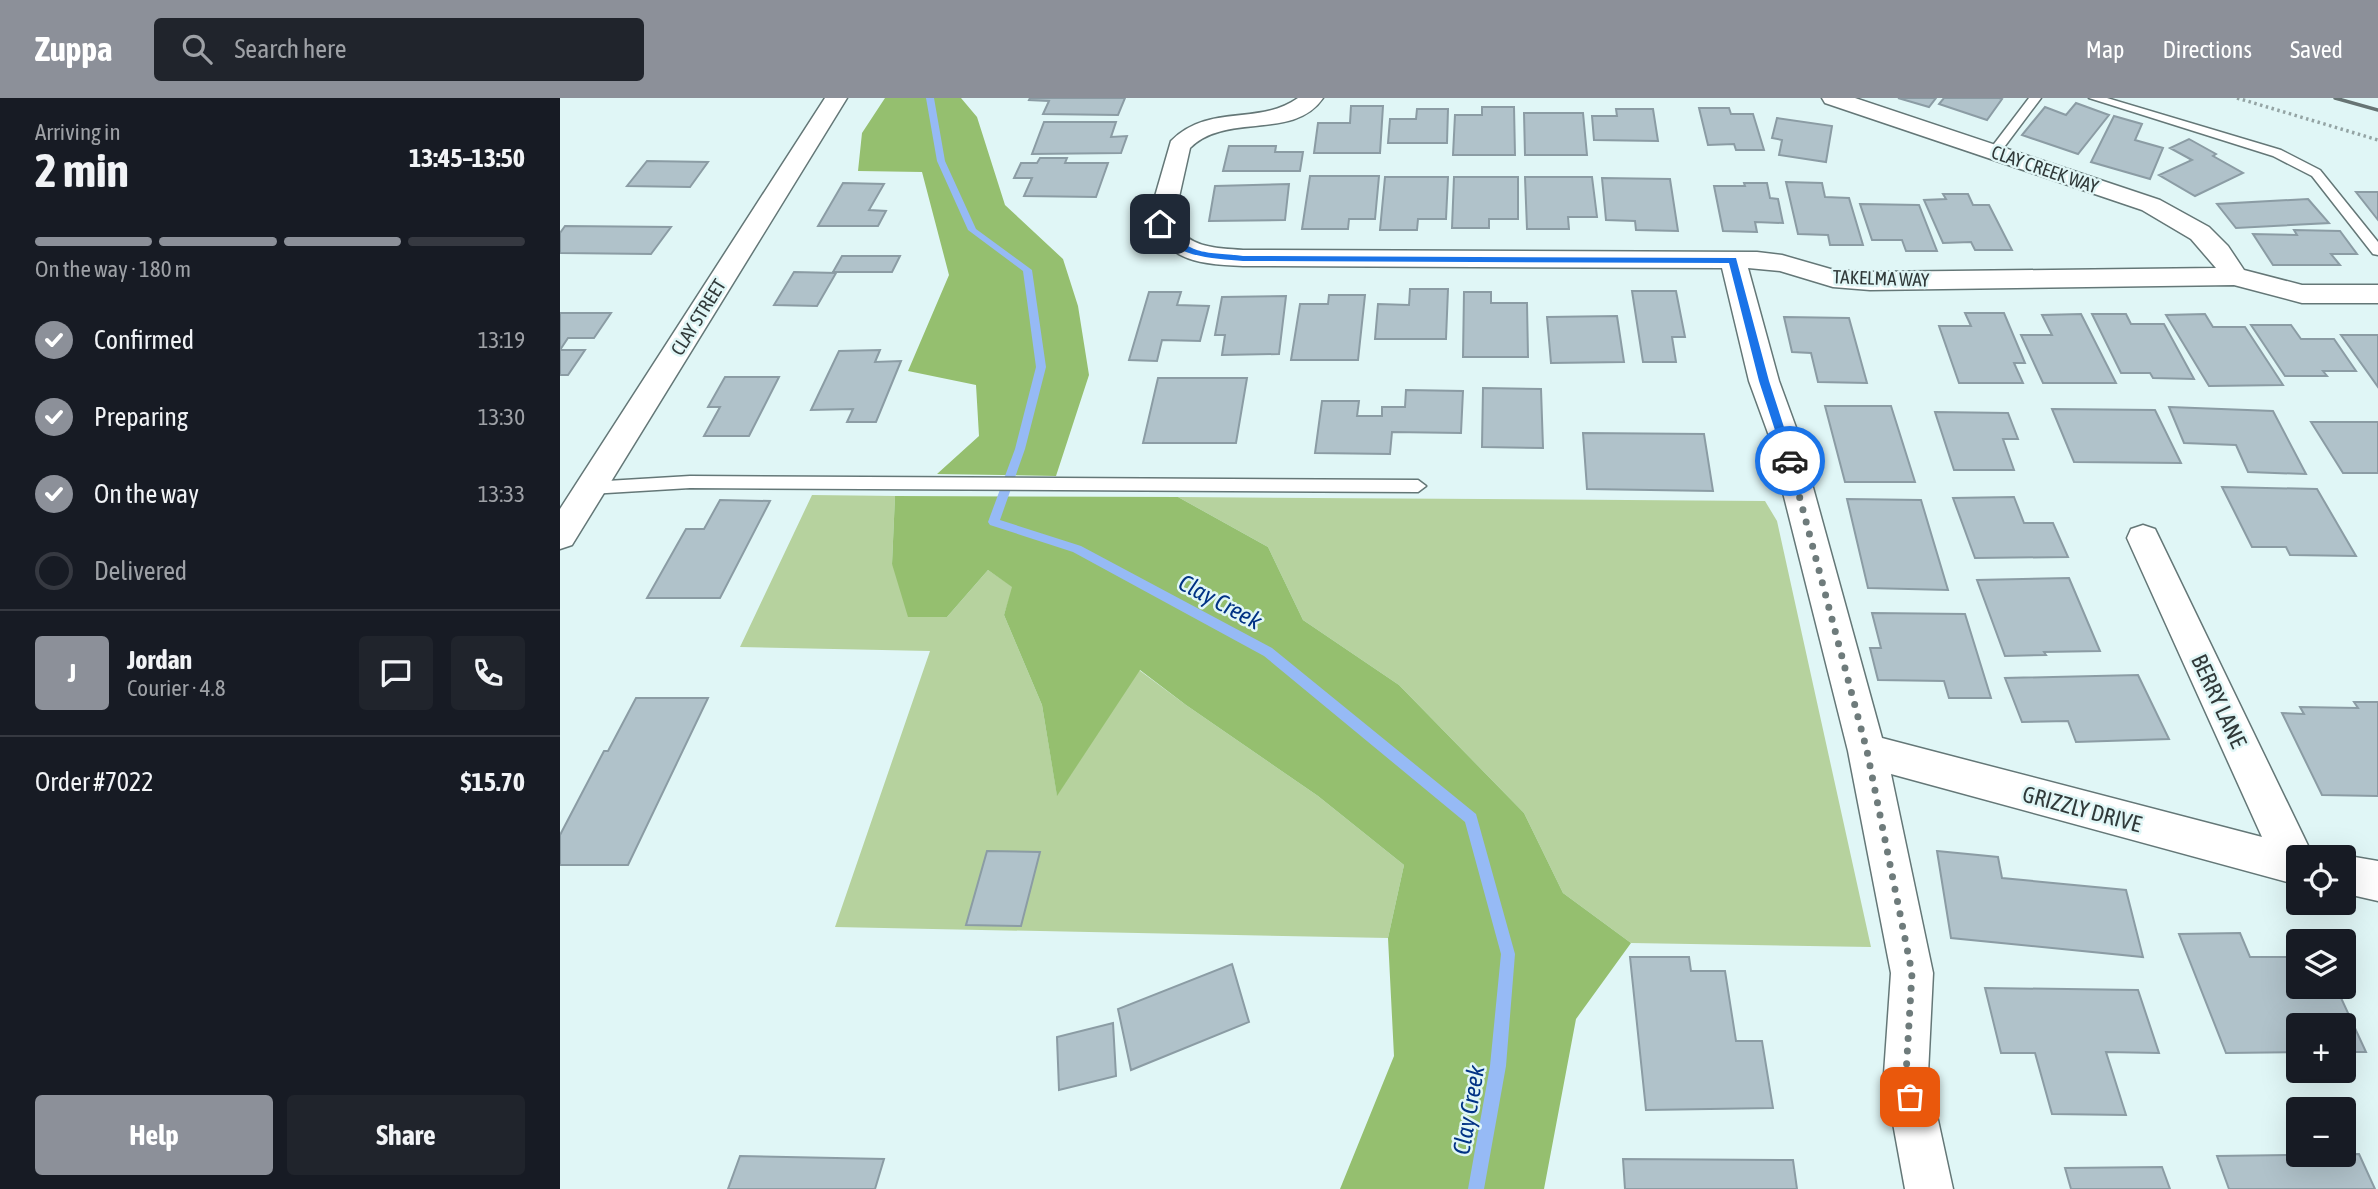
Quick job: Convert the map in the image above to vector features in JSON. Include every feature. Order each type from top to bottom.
[{"type":"street","name":"CLAY STREET","points":[[560,536],[836,98]]},
{"type":"street","name":"TAKELMA WAY","points":[[1312,98],[1285,114],[1209,125],[1186,138],[1180,146],[1160,224],[1177,245],[1193,253],[1243,258],[1733,260],[1782,263],[1833,278],[1870,281],[2234,276],[2302,294],[2378,294]]},
{"type":"street","name":"CLAY CREEK WAY","points":[[1833,98],[2151,205],[2185,221],[2208,238],[2225,259],[2234,276]]},
{"type":"street","points":[[1733,260],[1764,381],[1783,433],[1867,751],[1912,973],[1906,1074],[1929,1189]]},
{"type":"street","name":"BERRY LANE","points":[[2143,538],[2287,845]]},
{"type":"street","name":"GRIZZLY DRIVE","points":[[1867,751],[2286,863]]},
{"type":"street","points":[[2356,877],[2378,881]]},
{"type":"lane","points":[[1995,151],[2035,98]]},
{"type":"lane","points":[[2095,98],[2277,153],[2300,163],[2324,182],[2378,251]]},
{"type":"lane","points":[[590,488],[690,482],[1418,486]]},
{"type":"path","points":[[2237,98],[2378,140]]},
{"type":"green space","points":[[885,98],[961,98],[977,117],[1005,205],[1063,259],[1078,306],[1089,375],[1056,476],[937,474],[979,436],[976,385],[908,371],[949,275],[922,172],[858,171],[862,133]]},
{"type":"green space","points":[[812,495],[895,496],[892,564],[947,617],[988,570],[1013,587],[1004,615],[1042,705],[1057,795],[1139,670],[1318,796],[1404,865],[1388,938],[835,927],[930,651],[740,647]]},
{"type":"green space","points":[[895,496],[1178,497],[1268,547],[1303,620],[1399,685],[1524,813],[1563,893],[1631,943],[1576,1019],[1544,1189],[1340,1189],[1394,1056],[1388,938],[1404,865],[1318,796],[1140,670],[1057,796],[1042,705],[1004,615],[1012,587],[988,570],[947,617],[908,617],[892,564]]},
{"type":"green space","points":[[1178,497],[1765,501],[1777,521],[1871,947],[1631,943],[1563,893],[1524,813],[1399,685],[1303,620],[1268,547]]},
{"type":"building","points":[[1125,98],[1118,115],[1043,114],[1049,101],[1029,100]]},
{"type":"building","points":[[1898,98],[1936,98],[1929,107]]},
{"type":"building","points":[[1944,98],[2002,99],[1987,120],[1939,104]]},
{"type":"building","points":[[2076,103],[2109,115],[2078,154],[2022,135],[2045,107],[2066,115]]},
{"type":"building","points":[[1351,106],[1383,106],[1380,153],[1314,153],[1318,123],[1350,123]]},
{"type":"building","points":[[1482,107],[1514,107],[1515,155],[1453,155],[1455,115],[1482,115]]},
{"type":"building","points":[[1699,108],[1729,108],[1731,114],[1753,114],[1764,150],[1736,150],[1734,144],[1708,145]]},
{"type":"building","points":[[1417,109],[1448,109],[1447,143],[1388,143],[1390,119],[1416,119]]},
{"type":"building","points":[[1616,109],[1653,109],[1658,141],[1594,140],[1592,116],[1617,116]]},
{"type":"building","points":[[1524,113],[1583,113],[1587,155],[1525,155]]},
{"type":"building","points":[[2114,116],[2142,124],[2135,140],[2163,148],[2150,179],[2091,162]]},
{"type":"building","points":[[1777,118],[1832,126],[1826,162],[1779,155],[1782,140],[1772,138]]},
{"type":"building","points":[[1044,122],[1116,122],[1111,137],[1127,136],[1121,153],[1032,154]]},
{"type":"building","points":[[2189,139],[2243,173],[2195,196],[2159,175],[2192,160],[2170,148]]},
{"type":"building","points":[[1229,146],[1276,146],[1275,152],[1303,152],[1300,171],[1223,171]]},
{"type":"building","points":[[1040,158],[1067,158],[1065,163],[1108,163],[1096,197],[1024,196],[1032,178],[1014,178],[1021,163],[1037,163]]},
{"type":"building","points":[[647,161],[708,162],[690,187],[627,186]]},
{"type":"building","points":[[1310,176],[1379,176],[1375,219],[1349,219],[1348,229],[1302,229]]},
{"type":"building","points":[[1385,177],[1448,177],[1446,219],[1418,219],[1417,230],[1380,230]]},
{"type":"building","points":[[1454,177],[1518,177],[1518,219],[1489,219],[1489,228],[1452,228]]},
{"type":"building","points":[[1525,177],[1592,177],[1597,217],[1568,217],[1569,229],[1527,229]]},
{"type":"building","points":[[1602,178],[1670,179],[1678,231],[1636,230],[1635,221],[1606,220]]},
{"type":"building","points":[[1786,182],[1822,183],[1825,197],[1849,198],[1863,245],[1830,245],[1828,235],[1798,234]]},
{"type":"building","points":[[843,183],[884,184],[869,210],[886,211],[878,226],[818,226]]},
{"type":"building","points":[[1744,183],[1767,183],[1770,198],[1778,199],[1783,223],[1755,222],[1757,232],[1723,231],[1714,186],[1745,186]]},
{"type":"building","points":[[1289,184],[1285,220],[1209,221],[1215,186]]},
{"type":"building","points":[[2356,192],[2378,192],[2378,220]]},
{"type":"building","points":[[1943,194],[1968,194],[1973,205],[1989,205],[2012,250],[1975,250],[1971,242],[1943,243],[1924,200],[1946,199]]},
{"type":"building","points":[[2308,199],[2329,223],[2236,228],[2217,204]]},
{"type":"building","points":[[1860,204],[1919,205],[1937,251],[1906,251],[1902,240],[1872,240]]},
{"type":"building","points":[[565,226],[671,227],[651,254],[560,253],[560,233]]},
{"type":"building","points":[[2294,230],[2340,231],[2357,254],[2331,254],[2340,265],[2273,265],[2253,234],[2297,235]]},
{"type":"building","points":[[842,256],[900,256],[892,272],[833,272]]},
{"type":"building","points":[[794,272],[836,273],[817,306],[774,305]]},
{"type":"building","points":[[1410,289],[1448,289],[1446,339],[1375,339],[1378,304],[1409,305]]},
{"type":"building","points":[[1632,291],[1676,291],[1685,337],[1672,337],[1676,362],[1643,362]]},
{"type":"building","points":[[1149,292],[1181,292],[1177,305],[1209,306],[1200,341],[1162,340],[1157,361],[1129,360]]},
{"type":"building","points":[[1464,292],[1491,292],[1491,303],[1527,303],[1528,357],[1463,357]]},
{"type":"building","points":[[1329,295],[1365,295],[1358,360],[1291,360],[1300,304],[1328,304]]},
{"type":"building","points":[[1286,296],[1279,354],[1222,355],[1225,335],[1215,335],[1222,297]]},
{"type":"building","points":[[560,313],[611,313],[594,338],[568,338],[560,350]]},
{"type":"building","points":[[1965,313],[2004,313],[2025,363],[2014,363],[2023,383],[1959,383],[1939,326],[1971,326]]},
{"type":"building","points":[[2081,314],[2116,383],[2043,383],[2021,335],[2052,335],[2042,315]]},
{"type":"building","points":[[2092,314],[2126,314],[2131,324],[2164,324],[2194,379],[2153,378],[2150,373],[2121,373]]},
{"type":"building","points":[[2205,314],[2213,327],[2245,327],[2283,385],[2209,386],[2166,315]]},
{"type":"building","points":[[1617,316],[1624,362],[1551,363],[1547,317]]},
{"type":"building","points":[[1784,317],[1849,318],[1867,383],[1818,382],[1811,353],[1792,352]]},
{"type":"building","points":[[2251,325],[2291,325],[2301,339],[2334,339],[2356,371],[2323,371],[2327,376],[2285,376]]},
{"type":"building","points":[[2341,335],[2378,335],[2378,387]]},
{"type":"building","points":[[560,350],[585,350],[568,375],[560,375]]},
{"type":"building","points":[[880,350],[875,362],[901,361],[876,422],[847,422],[853,409],[811,410],[839,351]]},
{"type":"building","points":[[725,377],[779,377],[749,436],[704,436],[720,407],[708,407]]},
{"type":"building","points":[[1158,378],[1247,378],[1236,443],[1143,443]]},
{"type":"building","points":[[1483,388],[1541,389],[1543,448],[1482,447]]},
{"type":"building","points":[[1406,390],[1463,391],[1461,433],[1392,432],[1390,454],[1315,453],[1322,401],[1359,401],[1357,416],[1382,416],[1382,407],[1405,407]]},
{"type":"building","points":[[1825,406],[1891,406],[1915,482],[1845,482]]},
{"type":"building","points":[[2169,407],[2273,411],[2306,474],[2248,472],[2236,445],[2184,443]]},
{"type":"building","points":[[2052,409],[2155,410],[2181,463],[2074,462]]},
{"type":"building","points":[[1935,412],[2008,413],[2018,439],[2003,439],[2014,470],[1954,470]]},
{"type":"building","points":[[2311,422],[2378,422],[2378,473],[2343,473]]},
{"type":"building","points":[[1583,433],[1704,434],[1713,491],[1587,489]]},
{"type":"building","points":[[2222,487],[2317,489],[2356,556],[2290,555],[2286,547],[2252,547]]},
{"type":"building","points":[[2014,497],[2024,523],[2053,523],[2068,557],[1975,558],[1953,498]]},
{"type":"building","points":[[1847,499],[1921,500],[1948,590],[1868,588]]},
{"type":"building","points":[[720,500],[770,501],[720,598],[647,598],[686,529],[704,529]]},
{"type":"building","points":[[2069,578],[2100,651],[2005,656],[1977,580]]},
{"type":"building","points":[[1872,613],[1965,614],[1991,698],[1949,698],[1944,681],[1878,680],[1870,648],[1881,648]]},
{"type":"building","points":[[2138,675],[2169,739],[2076,742],[2068,721],[2022,722],[2005,678]]},
{"type":"building","points":[[636,698],[708,698],[628,865],[560,865],[560,835],[604,751],[608,751]]},
{"type":"building","points":[[2354,702],[2378,702],[2378,796],[2322,795],[2282,713],[2304,714],[2300,707],[2358,708]]},
{"type":"building","points":[[987,851],[1040,852],[1021,926],[966,925]]},
{"type":"building","points":[[1937,851],[1998,857],[2002,878],[2126,890],[2143,957],[1951,938]]},
{"type":"building","points":[[2240,933],[2250,957],[2286,957],[2286,999],[2342,999],[2348,1013],[2286,1013],[2286,1052],[2226,1053],[2179,934]]},
{"type":"building","points":[[1630,957],[1689,957],[1691,971],[1725,971],[1736,1041],[1762,1041],[1773,1108],[1646,1110]]},
{"type":"building","points":[[1232,964],[1249,1022],[1131,1070],[1118,1009]]},
{"type":"building","points":[[1985,988],[2138,990],[2159,1053],[2106,1052],[2126,1115],[2052,1114],[2035,1053],[2001,1053]]},
{"type":"building","points":[[1113,1023],[1116,1076],[1059,1090],[1057,1037]]},
{"type":"building","points":[[2356,1030],[2366,1052],[2356,1052]]},
{"type":"building","points":[[2356,1154],[2359,1154],[2375,1189],[2229,1189],[2217,1156],[2286,1155],[2286,1167],[2356,1167]]},
{"type":"building","points":[[740,1156],[884,1159],[875,1189],[728,1189]]},
{"type":"building","points":[[1623,1159],[1793,1160],[1797,1189],[1625,1189]]},
{"type":"building","points":[[2162,1167],[2170,1189],[2071,1189],[2065,1168]]},
{"type":"waterway","name":"Clay Creek","points":[[930,98],[941,161],[972,230],[1027,270],[1041,367],[1020,449],[994,522],[1077,549],[1268,652],[1471,818],[1508,954],[1498,1066],[1476,1189]]},
{"type":"railway","points":[[2335,98],[2378,110]]},
{"type":"way so far","points":[[1790,461],[1867,751],[1912,973],[1906,1074],[1910,1097]]},
{"type":"route","points":[[1160,224],[1177,245],[1193,253],[1243,258],[1733,260],[1764,381],[1790,461]]}]
